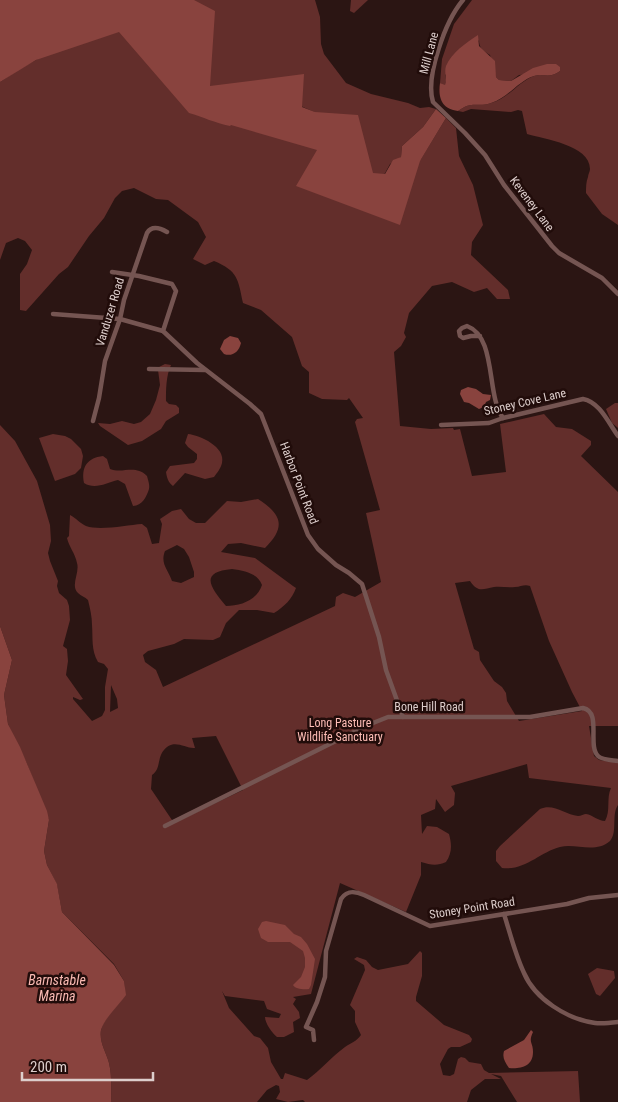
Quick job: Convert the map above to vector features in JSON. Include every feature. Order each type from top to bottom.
[{"type":"street","name":"Mill Lane","points":[[443,112],[432,98],[433,71],[450,20],[463,0]]},
{"type":"street","name":"Keveney Lane","points":[[443,112],[485,156],[504,185],[552,246],[559,253],[602,278],[618,294]]},
{"type":"street","name":"Vanduzer Road","points":[[93,421],[104,366],[148,230],[160,228],[167,232]]},
{"type":"street","points":[[53,314],[120,319],[163,331],[172,306],[175,288],[172,284],[112,272]]},
{"type":"street","name":"Harbor Point Road","points":[[163,331],[206,370],[261,414],[308,535],[318,549],[362,584],[379,637],[386,670],[403,717]]},
{"type":"street","points":[[480,336],[491,374],[495,398],[503,418]]},
{"type":"street","points":[[150,369],[206,370]]},
{"type":"street","name":"Stoney Cove Lane","points":[[441,425],[489,423],[503,418],[588,400],[598,407],[618,436]]},
{"type":"street","name":"Bone Hill Road","points":[[165,826],[384,718],[530,717],[588,709],[591,713],[594,745],[597,755],[601,758],[618,761]]},
{"type":"street","name":"Stoney Point Road","points":[[314,1040],[313,1030],[306,1027],[325,977],[326,951],[338,908],[344,895],[350,892],[358,893],[430,926],[567,904],[589,898],[618,895]]},
{"type":"street","points":[[504,914],[524,975],[538,992],[551,1004],[568,1015],[598,1024],[618,1022]]},
{"type":"green space","name":"Long Pasture Wildlife Sanctuary","points":[[144,0],[232,122],[258,113],[340,160],[392,183],[421,159],[446,118],[456,128],[459,156],[473,185],[483,225],[472,242],[471,255],[508,290],[510,299],[497,299],[487,288],[474,292],[452,282],[432,286],[409,313],[404,333],[406,337],[401,346],[394,352],[400,426],[460,429],[472,476],[506,472],[500,424],[544,414],[556,427],[572,429],[591,441],[591,445],[581,456],[618,492],[618,726],[589,726],[594,756],[599,760],[618,763],[618,805],[615,814],[614,833],[610,841],[598,847],[560,847],[518,867],[502,868],[496,861],[496,851],[540,809],[550,807],[578,816],[586,814],[605,821],[608,813],[611,788],[529,778],[527,764],[451,786],[455,793],[454,805],[445,812],[436,799],[435,809],[421,815],[422,834],[427,826],[437,827],[449,834],[451,845],[449,855],[446,862],[440,864],[421,862],[421,875],[406,912],[340,883],[311,994],[293,997],[296,999],[293,1004],[299,1012],[300,1018],[293,1022],[294,1032],[284,1037],[277,1037],[269,1028],[265,1017],[279,1018],[281,1014],[267,1009],[264,1001],[225,996],[222,991],[229,1008],[254,1036],[260,1038],[268,1048],[271,1062],[281,1079],[283,1079],[285,1073],[307,1080],[361,1035],[355,1022],[355,1011],[350,1005],[365,970],[364,965],[354,959],[357,957],[366,960],[372,967],[378,970],[408,964],[420,951],[422,953],[422,976],[416,1001],[444,1025],[469,1035],[472,1039],[471,1042],[460,1047],[448,1049],[440,1064],[443,1075],[450,1076],[454,1074],[458,1059],[461,1057],[469,1062],[481,1064],[484,1070],[489,1073],[578,1071],[580,1102],[517,1102],[501,1076],[491,1074],[501,1079],[485,1079],[471,1090],[467,1102],[305,1102],[303,1100],[288,1102],[276,1099],[280,1092],[279,1086],[276,1085],[267,1090],[257,1102],[111,1102],[110,1068],[102,1043],[101,1030],[105,1021],[125,995],[124,981],[114,964],[62,912],[57,885],[47,865],[44,851],[49,820],[27,764],[8,724],[4,695],[12,660],[0,626],[0,425],[15,441],[37,481],[50,525],[51,541],[48,553],[50,561],[58,581],[59,593],[67,600],[69,606],[70,620],[63,646],[67,649],[66,675],[83,699],[80,700],[73,697],[73,699],[92,721],[102,716],[105,710],[105,687],[108,669],[104,664],[98,662],[94,653],[92,619],[88,600],[78,593],[75,586],[78,567],[67,538],[69,536],[70,515],[84,525],[92,527],[106,528],[142,524],[147,528],[152,544],[159,543],[162,524],[160,519],[172,511],[181,509],[189,519],[196,523],[205,523],[227,501],[241,502],[258,499],[276,515],[279,527],[265,548],[241,543],[228,544],[221,552],[255,558],[296,588],[292,596],[274,613],[257,610],[239,610],[226,623],[220,637],[213,640],[184,639],[174,644],[148,651],[143,655],[145,662],[156,670],[163,687],[335,606],[336,597],[343,593],[355,597],[381,582],[366,513],[380,510],[355,422],[357,419],[363,418],[349,398],[347,400],[322,399],[309,393],[309,372],[302,366],[292,337],[261,310],[243,303],[236,277],[228,268],[214,261],[205,265],[193,259],[206,237],[198,222],[168,200],[156,199],[134,188],[122,191],[115,198],[104,218],[68,267],[59,274],[26,311],[20,310],[20,274],[27,264],[32,250],[25,241],[18,238],[6,243],[0,260],[0,82],[18,70]],"holes":[[[177,545],[184,549],[189,557],[194,577],[181,583],[172,581],[163,559],[165,551]],[[232,569],[254,575],[262,585],[260,590],[248,601],[226,606],[212,587],[211,582],[211,577],[215,573]],[[470,581],[478,589],[530,586],[549,641],[582,711],[519,721],[507,701],[506,693],[494,681],[480,660],[479,652],[474,649],[455,583]],[[111,685],[117,699],[118,708],[110,712]],[[216,736],[243,790],[174,823],[151,789],[152,775],[157,770],[162,753],[168,747],[176,744],[195,748],[192,738]]]},
{"type":"green space","points":[[158,0],[315,0],[320,17],[321,44],[324,54],[346,83],[371,94],[408,103],[420,108],[429,107],[436,109],[423,127],[402,146],[401,157],[390,164],[384,175],[372,187],[328,118],[287,100],[217,106]]},
{"type":"green space","points":[[351,0],[368,0],[354,13],[350,11]]},
{"type":"green space","points":[[472,0],[618,0],[618,225],[602,214],[586,193],[586,183],[590,169],[588,161],[583,154],[565,144],[527,134],[522,111],[471,109],[463,112],[458,111],[471,105],[497,101],[534,76],[553,75],[560,71],[519,75],[511,81],[499,80],[496,77],[490,55],[482,49],[479,40],[445,75],[445,86],[440,83],[442,59],[454,24]]},
{"type":"green space","points":[[165,364],[171,365],[167,378],[166,401],[169,404],[176,405],[179,408],[179,413],[166,421],[161,429],[142,441],[128,445],[100,426],[98,423],[110,424],[122,421],[134,424],[141,422],[150,414],[160,385],[158,370],[159,367]]},
{"type":"green space","points":[[618,403],[618,428],[612,423],[606,409]]},
{"type":"green space","points":[[53,434],[71,439],[81,449],[83,456],[81,468],[75,474],[55,481],[39,438]]},
{"type":"green space","points":[[188,434],[205,439],[216,447],[222,457],[221,465],[214,477],[205,479],[185,473],[173,486],[168,480],[166,472],[170,466],[194,463],[197,459],[197,454],[185,443]]},
{"type":"green space","points":[[103,456],[107,459],[110,469],[120,471],[133,470],[142,472],[147,476],[149,489],[145,497],[136,506],[133,506],[125,484],[118,480],[96,486],[84,483],[83,472],[86,464],[97,457]]},
{"type":"green space","points":[[597,968],[614,971],[615,978],[600,996],[596,994],[588,974]]},
{"type":"water","points":[[0,0],[194,0],[215,11],[210,86],[304,74],[302,107],[315,112],[358,115],[373,173],[385,174],[393,160],[401,157],[402,146],[423,127],[436,109],[446,118],[420,161],[400,225],[296,186],[317,150],[189,113],[119,32],[36,60],[0,82]]},
{"type":"water","points":[[478,35],[479,46],[495,61],[496,77],[499,80],[511,81],[533,68],[547,64],[556,64],[560,67],[560,71],[553,75],[538,75],[528,78],[497,101],[471,105],[458,111],[452,110],[442,102],[440,83],[445,85],[446,66],[452,56]]},
{"type":"water","points":[[230,336],[238,338],[241,343],[235,353],[227,355],[220,349],[224,340]]},
{"type":"water","points":[[468,387],[476,389],[483,394],[491,395],[490,400],[486,402],[484,407],[479,409],[464,402],[460,394],[461,390]]},
{"type":"water","name":"Barnstable Marina","points":[[0,626],[12,660],[4,695],[8,724],[20,747],[47,811],[49,820],[44,851],[47,865],[57,884],[62,912],[114,965],[124,981],[126,995],[108,1017],[101,1030],[102,1043],[110,1068],[111,1102],[0,1102]]},
{"type":"water","points":[[266,921],[285,925],[307,944],[315,959],[309,989],[300,989],[293,985],[301,977],[305,967],[303,951],[290,942],[268,942],[261,938],[258,929],[262,922]]},
{"type":"water","points":[[531,1030],[533,1032],[531,1041],[533,1052],[531,1061],[525,1066],[509,1068],[505,1062],[504,1051],[524,1040]]}]
